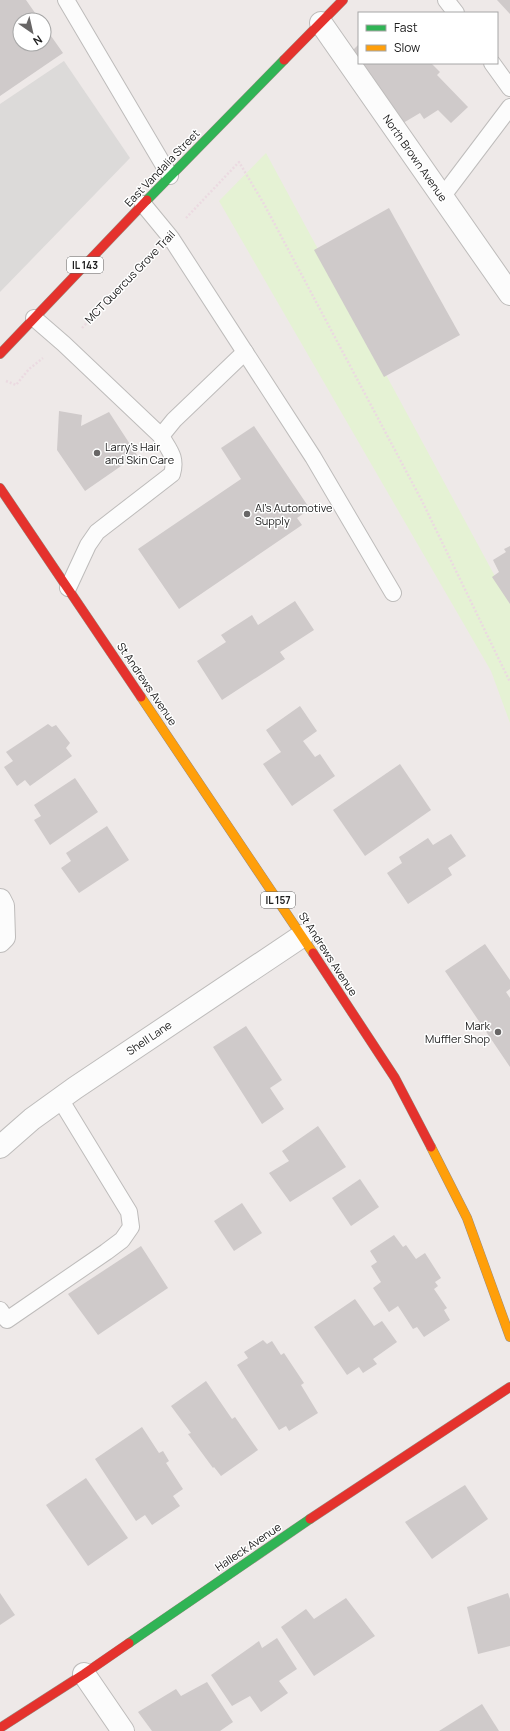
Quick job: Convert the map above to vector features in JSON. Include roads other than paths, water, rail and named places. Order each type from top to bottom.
[{"type":"main road","name":"East Vandalia Street","points":[[0,354],[170,176],[343,0]]},
{"type":"main road","name":"St Andrews Avenue","points":[[0,488],[302,936],[395,1078],[468,1218],[510,1337]]},
{"type":"main road","name":"Halleck Avenue","points":[[0,1728],[84,1674],[260,1552],[510,1387]]},
{"type":"street","name":"North Brown Avenue","points":[[321,23],[510,294]]},
{"type":"street","points":[[0,900],[3,906],[4,937],[0,941]]},
{"type":"street","name":"Shell Lane","points":[[0,1147],[32,1119],[60,1099],[302,936]]},
{"type":"street","points":[[84,1674],[123,1731]]},
{"type":"lane","points":[[66,0],[170,176]]},
{"type":"lane","points":[[446,0],[455,12]]},
{"type":"lane","points":[[493,64],[510,88]]},
{"type":"lane","points":[[442,197],[510,107]]},
{"type":"lane","points":[[143,204],[169,236],[313,457],[393,593]]},
{"type":"lane","points":[[34,318],[64,344],[161,436],[174,457],[175,465],[172,474],[97,532],[88,545],[68,588]]},
{"type":"lane","points":[[161,436],[174,420],[245,352]]},
{"type":"lane","points":[[0,1310],[7,1320],[106,1252],[122,1240],[132,1227],[129,1212],[60,1099]]},
{"type":"place","name":"Larry's Hair and Skin Care","points":[[97,453]]},
{"type":"place","name":"Al's Automotive Supply","points":[[247,514]]},
{"type":"place","name":"Mark Muffler Shop","points":[[498,1032]]}]
